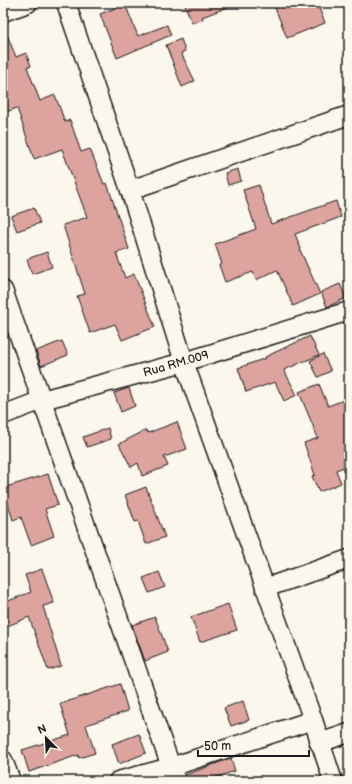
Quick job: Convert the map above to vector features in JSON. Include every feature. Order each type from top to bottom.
[{"type":"street","points":[[3,12],[28,3]]},
{"type":"street","points":[[66,3],[130,190],[184,362],[313,720],[333,781]]},
{"type":"street","points":[[130,190],[349,115]]},
{"type":"street","points":[[3,290],[174,774]]},
{"type":"street","name":"Rua RM.009","points":[[3,415],[42,400],[184,362],[349,311]]},
{"type":"street","points":[[265,588],[349,559]]},
{"type":"street","points":[[118,781],[174,774],[313,720]]},
{"type":"street","points":[[319,742],[349,733]]},
{"type":"street","points":[[3,760],[11,781]]},
{"type":"building","points":[[184,3],[236,4],[202,17],[203,19],[192,23]]},
{"type":"building","points":[[273,3],[317,3],[325,23],[287,38]]},
{"type":"building","points":[[125,4],[138,36],[167,25],[171,35],[117,58],[100,14]]},
{"type":"building","points":[[3,25],[16,57],[26,53],[31,66],[27,67],[40,101],[55,95],[65,122],[70,120],[81,152],[90,149],[104,184],[107,183],[129,249],[116,253],[125,278],[134,274],[155,327],[122,340],[115,324],[90,333],[77,296],[85,294],[63,225],[87,217],[62,149],[34,159],[17,108],[3,113]]},
{"type":"building","points":[[181,39],[185,51],[181,53],[195,81],[182,87],[166,45]]},
{"type":"building","points":[[238,169],[241,181],[228,185],[225,173]]},
{"type":"building","points":[[259,185],[271,224],[336,201],[341,217],[295,234],[301,249],[300,250],[320,294],[293,306],[277,270],[256,280],[253,272],[225,282],[219,265],[222,264],[215,244],[256,229],[243,190]]},
{"type":"building","points":[[34,208],[40,223],[17,231],[11,216]]},
{"type":"building","points":[[47,252],[52,267],[32,274],[27,259]]},
{"type":"building","points":[[340,284],[346,298],[327,307],[321,292]]},
{"type":"building","points":[[310,336],[319,355],[284,370],[297,395],[284,401],[275,382],[246,392],[238,368],[266,358],[265,357]]},
{"type":"building","points":[[62,341],[68,355],[41,366],[36,351]]},
{"type":"building","points":[[323,354],[331,371],[318,377],[310,361]]},
{"type":"building","points":[[319,384],[328,406],[349,398],[349,465],[336,470],[341,483],[319,492],[312,476],[315,475],[304,443],[318,438],[299,392]]},
{"type":"building","points":[[129,388],[135,406],[121,412],[114,393]]},
{"type":"building","points":[[177,422],[187,449],[164,457],[168,466],[142,476],[138,463],[131,467],[119,444],[146,430],[148,433]]},
{"type":"building","points":[[108,428],[111,439],[87,447],[83,437]]},
{"type":"building","points":[[48,474],[58,505],[45,509],[54,536],[31,545],[21,517],[13,520],[3,488]]},
{"type":"building","points":[[146,487],[165,537],[146,544],[138,521],[135,522],[125,495]]},
{"type":"building","points":[[42,569],[54,603],[43,606],[61,666],[48,670],[29,617],[3,628],[3,603],[31,592],[25,575]]},
{"type":"building","points":[[159,572],[165,587],[149,593],[143,578]]},
{"type":"building","points":[[228,604],[237,630],[200,642],[191,617]]},
{"type":"building","points":[[155,617],[168,652],[145,661],[132,625]]},
{"type":"building","points":[[120,684],[128,711],[86,725],[95,753],[79,758],[78,755],[29,772],[22,750],[70,735],[60,704]]},
{"type":"building","points":[[243,701],[249,720],[231,726],[224,708]]},
{"type":"building","points":[[139,734],[146,753],[119,764],[112,744]]},
{"type":"building","points":[[231,758],[235,771],[205,781],[186,781],[185,775]]}]
